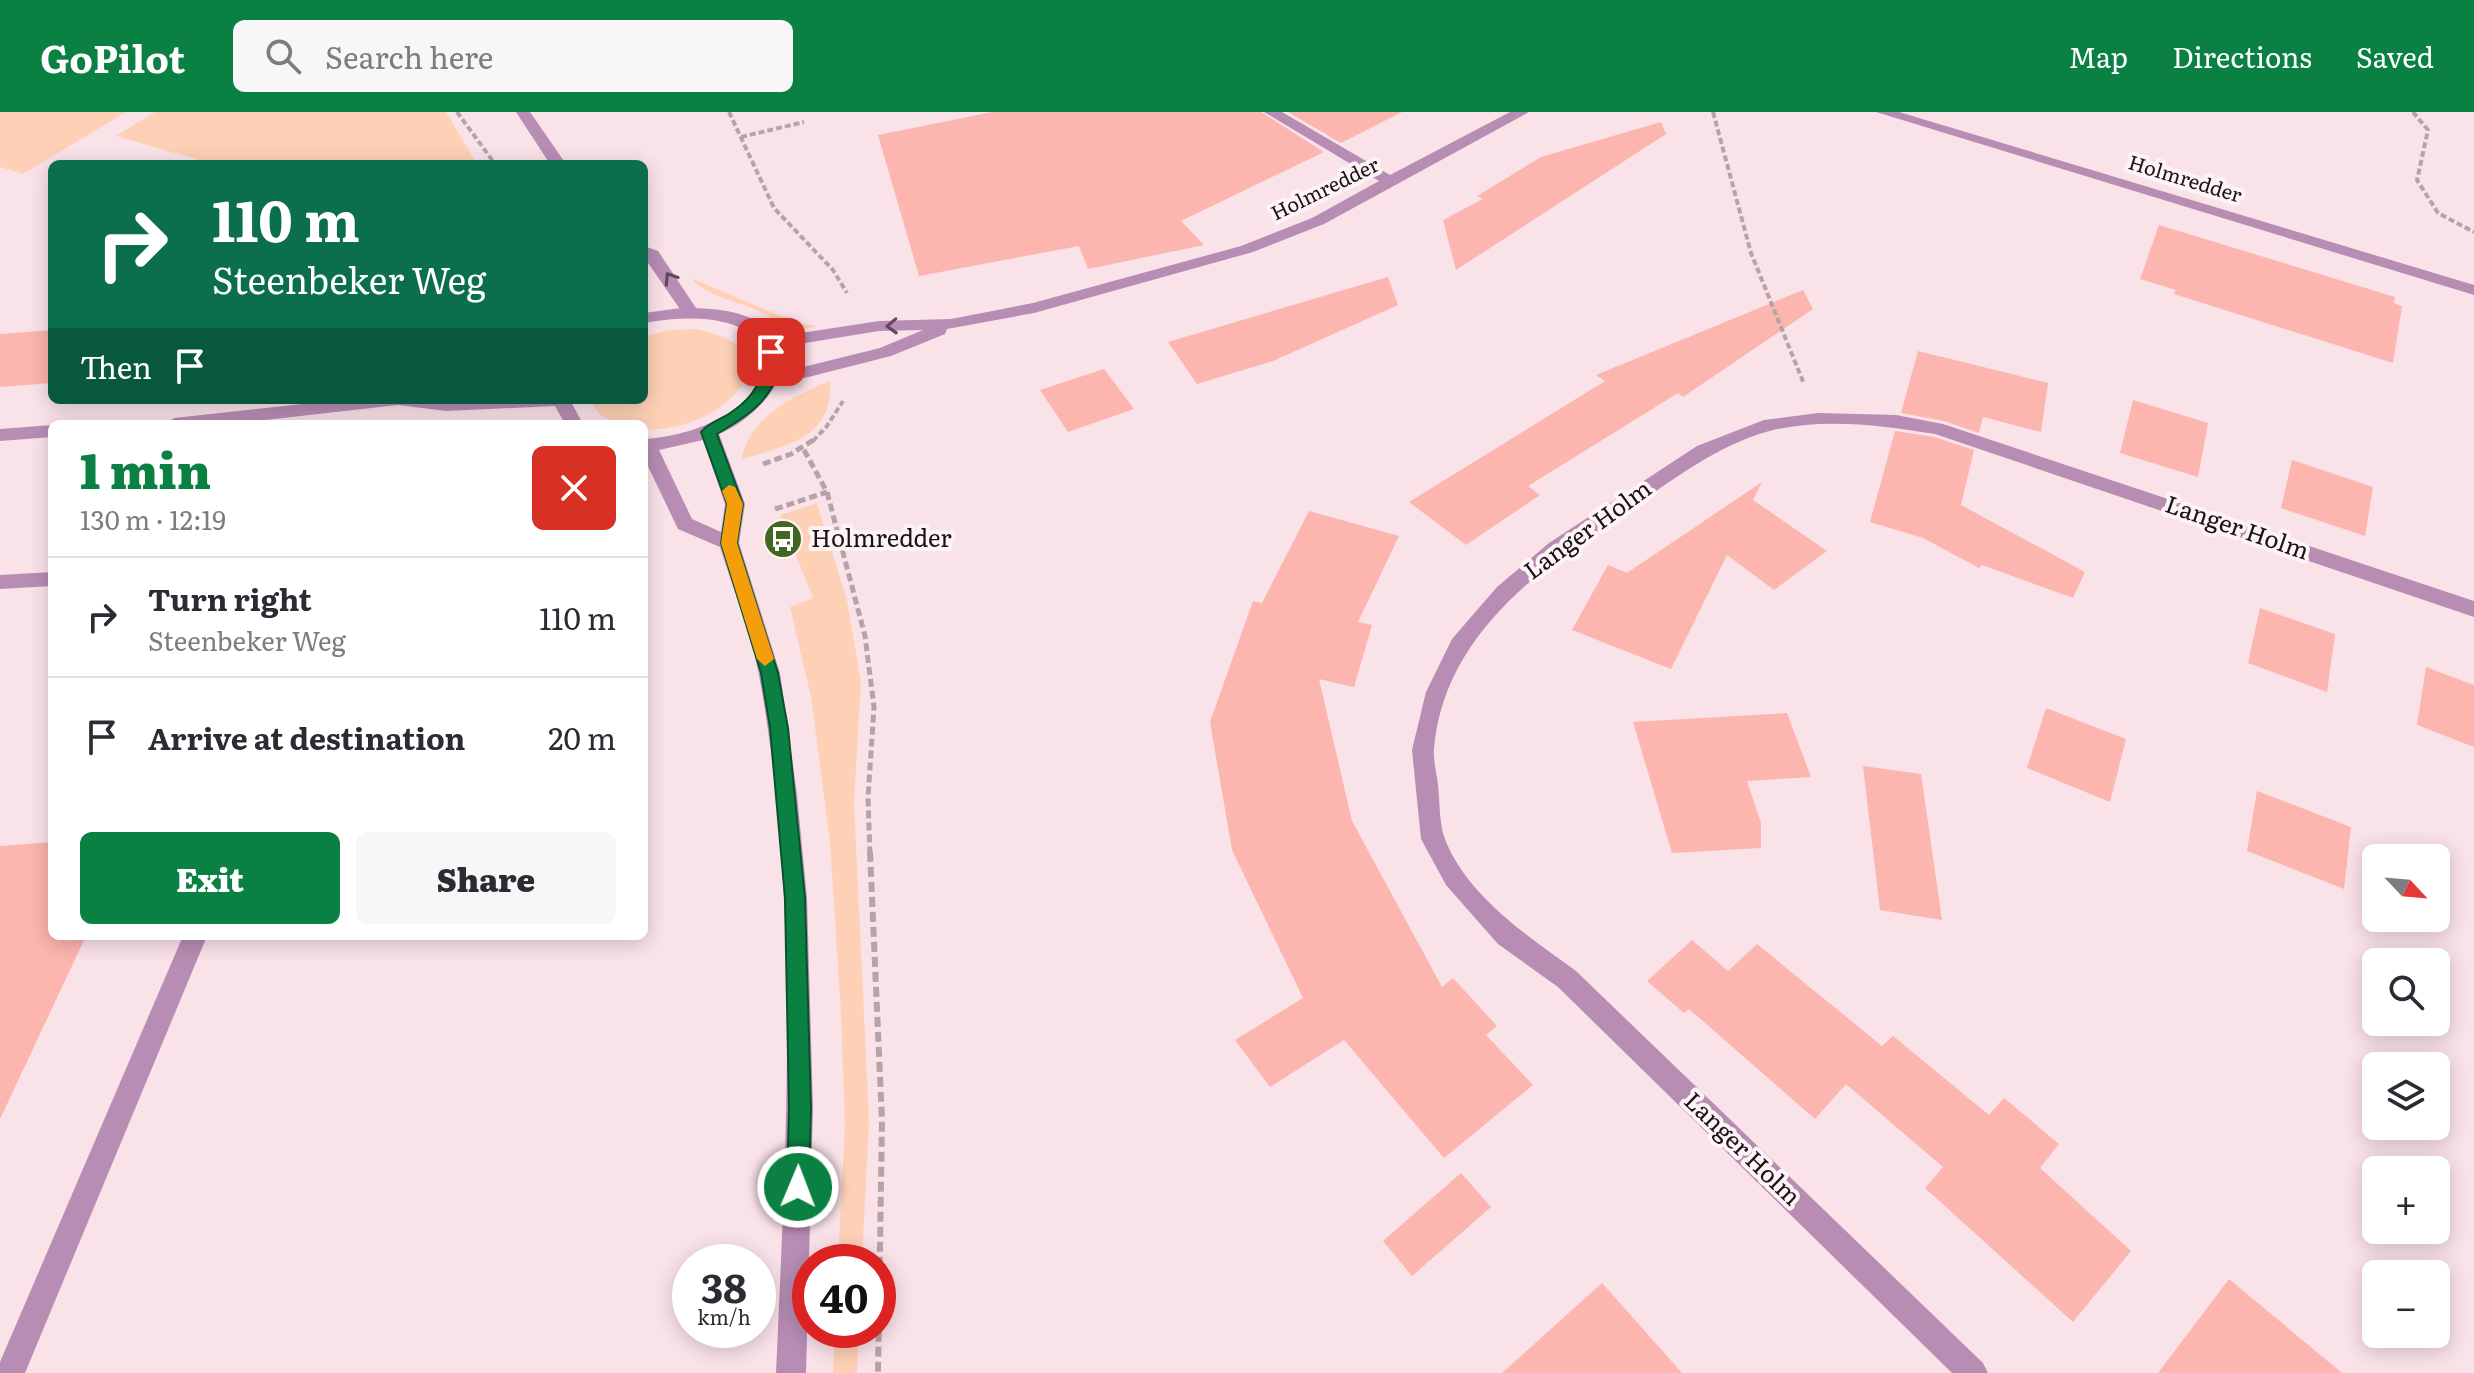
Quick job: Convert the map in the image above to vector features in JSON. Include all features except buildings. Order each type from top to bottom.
[{"type":"street","points":[[523,112],[555,160]]},
{"type":"street","points":[[1271,112],[1391,182]]},
{"type":"street","name":"Holmredder","points":[[768,343],[879,326],[951,324],[1034,308],[1247,249],[1318,221],[1457,144],[1522,112]]},
{"type":"street","name":"Holmredder","points":[[1883,112],[2474,290]]},
{"type":"street","points":[[648,252],[690,311]]},
{"type":"street","points":[[648,317],[690,311],[738,319],[751,326],[768,343],[773,361],[769,381],[753,404],[709,432],[678,441],[648,445]]},
{"type":"street","name":"Holmredder","points":[[769,381],[885,352],[951,324]]},
{"type":"street","points":[[211,420],[361,404]]},
{"type":"street","points":[[436,404],[469,404]]},
{"type":"street","name":"Langer Holm","points":[[1973,1373],[1567,979],[1507,936],[1454,878],[1433,839],[1423,750],[1437,692],[1459,645],[1504,592],[1556,548],[1704,450],[1764,426],[1818,419],[1896,421],[1950,432],[2474,609]]},
{"type":"street","points":[[0,435],[48,431]]},
{"type":"street","points":[[709,432],[735,504],[729,543],[769,673],[781,741],[795,898],[800,1108],[791,1373]]},
{"type":"street","points":[[648,449],[685,524],[729,543]]},
{"type":"street","points":[[0,582],[48,579]]},
{"type":"street","points":[[10,1373],[193,940]]},
{"type":"path","points":[[457,112],[492,160]]},
{"type":"path","points":[[729,112],[760,185],[773,207],[835,276],[849,300]]},
{"type":"path","points":[[1713,112],[1751,253],[1818,419]]},
{"type":"path","points":[[2413,112],[2428,130],[2417,180],[2438,213],[2474,232]]},
{"type":"path","points":[[741,137],[804,122]]},
{"type":"path","points":[[804,450],[827,492],[842,540],[865,636],[874,707],[868,798],[882,1121],[878,1373]]},
{"type":"shaded area","points":[[0,112],[126,112],[23,174],[0,167]]},
{"type":"shaded area","points":[[155,112],[446,112],[475,160],[199,160],[116,136]]},
{"type":"shaded area","points":[[691,278],[797,323],[817,326],[800,328],[783,323],[712,293]]},
{"type":"shaded area","points":[[695,329],[728,340],[745,354],[748,371],[739,389],[722,406],[699,419],[672,427],[648,429],[648,420],[611,420],[600,414],[593,404],[648,404],[648,336],[669,330]]},
{"type":"shaded area","points":[[830,381],[829,400],[816,427],[790,444],[742,459],[753,432],[763,420],[789,401]]},
{"type":"shaded area","points":[[817,503],[847,601],[861,682],[854,803],[869,1121],[863,1244],[839,1244],[845,1125],[830,842],[811,697],[790,607],[813,598],[780,515]]},
{"type":"shaded area","points":[[834,1348],[858,1348],[857,1373],[833,1373]]},
{"type":"slow traffic","points":[[729,491],[735,504],[729,543],[765,659]]},
{"type":"place","name":"Holmredder","points":[[783,539]]},
{"type":"route","points":[[771,352],[773,361],[769,381],[753,404],[709,432],[735,504],[729,543],[769,673],[779,728],[795,898],[800,1108],[798,1187]]}]
